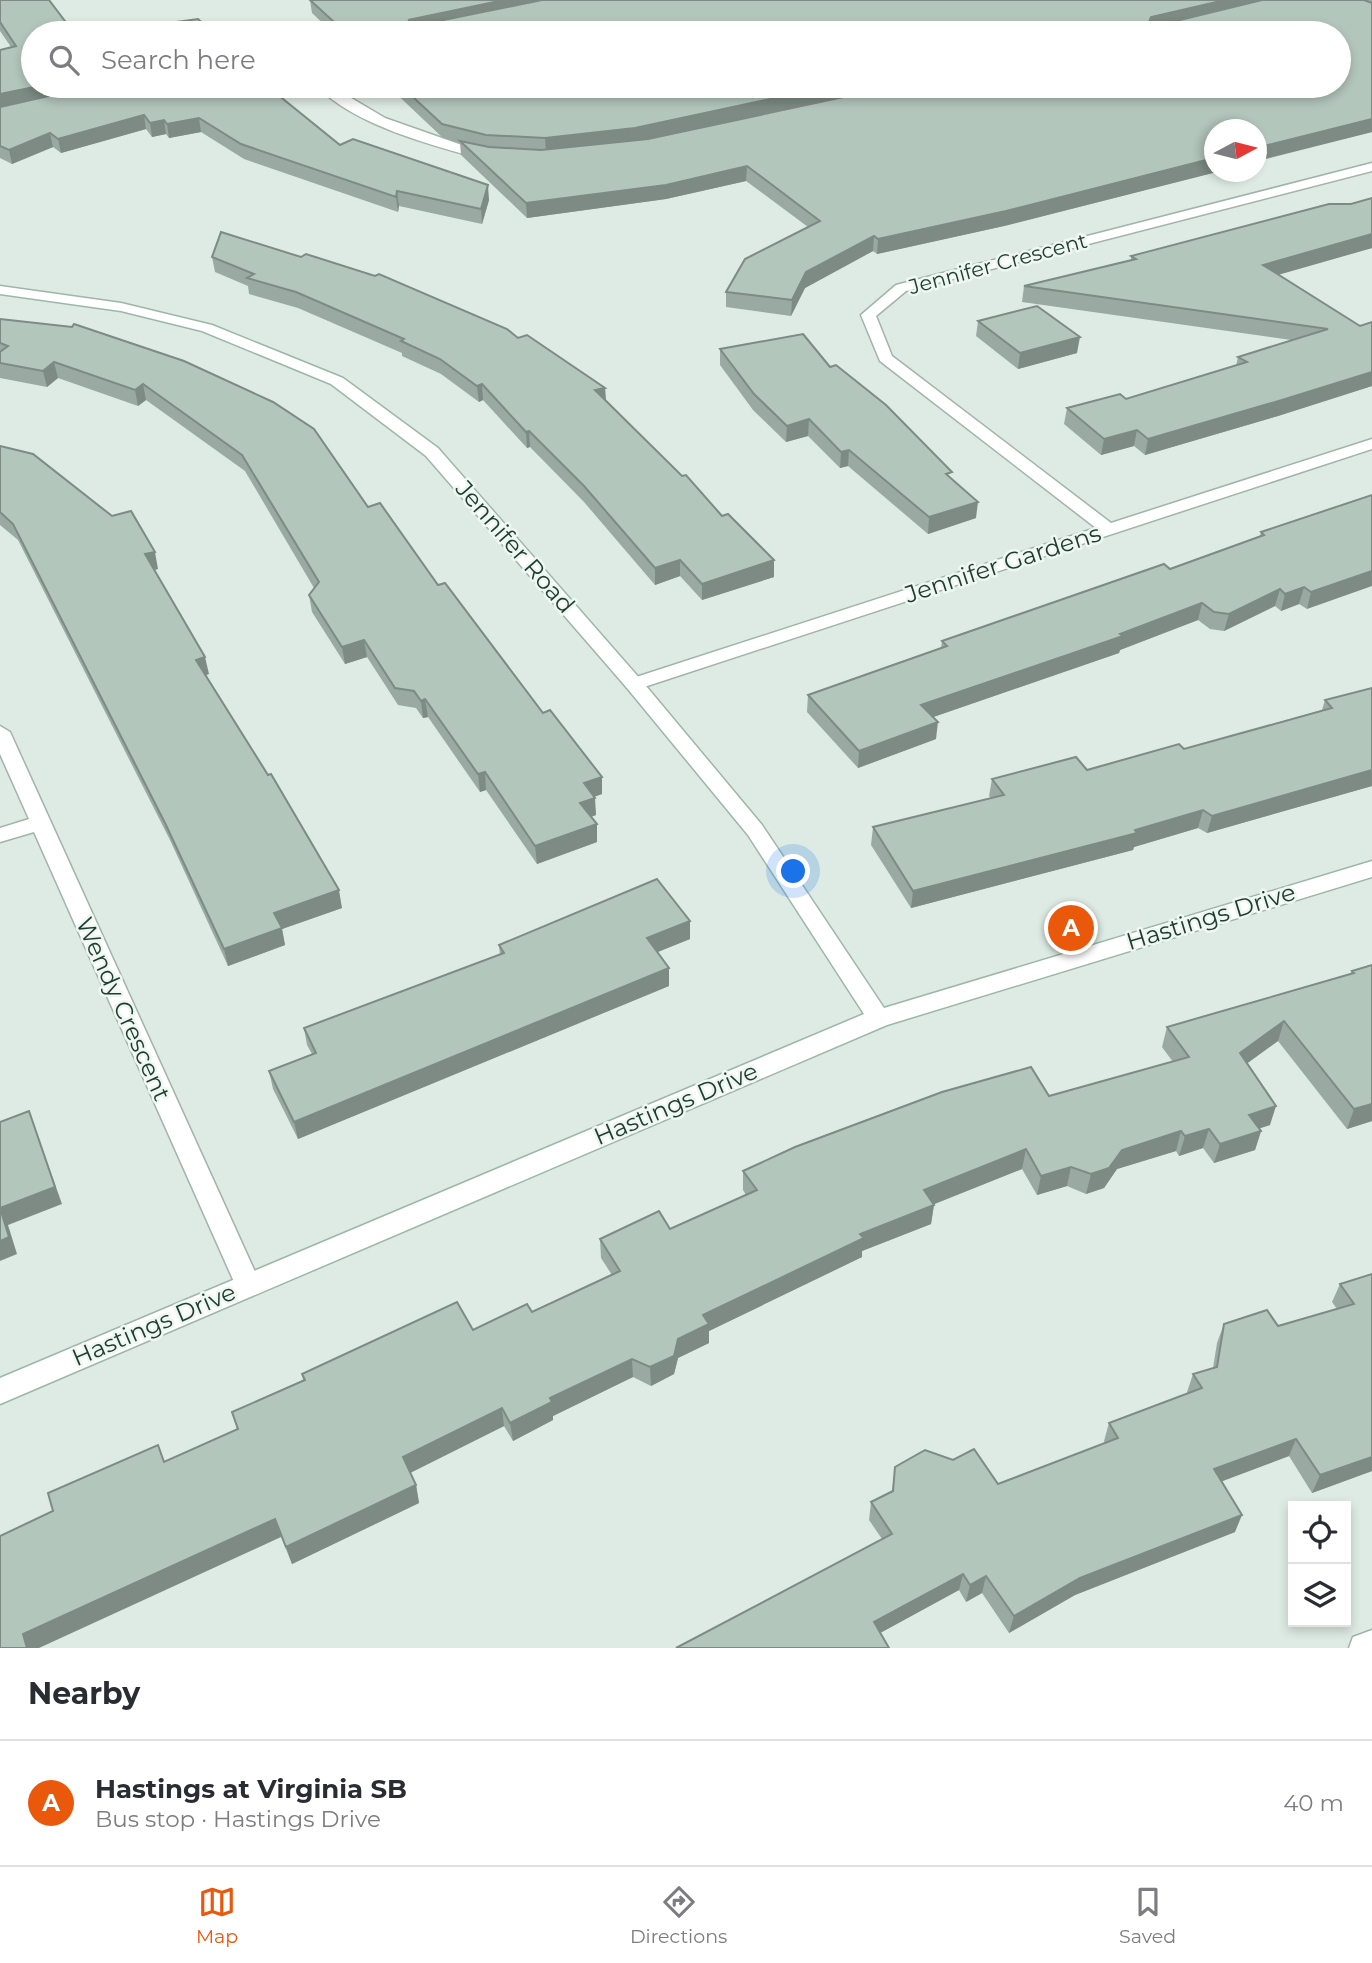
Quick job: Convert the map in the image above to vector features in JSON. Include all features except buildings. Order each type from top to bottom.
[{"type":"street","points":[[339,98],[348,105],[417,137],[487,156],[501,156]]},
{"type":"street","name":"Jennifer Crescent","points":[[1109,530],[885,358],[868,315],[901,288],[1372,167]]},
{"type":"street","name":"Jennifer Road","points":[[0,290],[121,307],[208,328],[337,381],[432,452],[634,684],[755,830],[878,1018]]},
{"type":"street","name":"Jennifer Gardens","points":[[634,684],[1372,444]]},
{"type":"street","name":"Wendy Crescent","points":[[0,732],[248,1285]]},
{"type":"street","points":[[0,835],[40,823]]},
{"type":"street","name":"Hastings Drive","points":[[0,1391],[878,1018],[1372,869]]},
{"type":"street","points":[[1364,1648],[1372,1645]]},
{"type":"place","name":"Hastings at Virginia SB","points":[[1071,928]]}]
